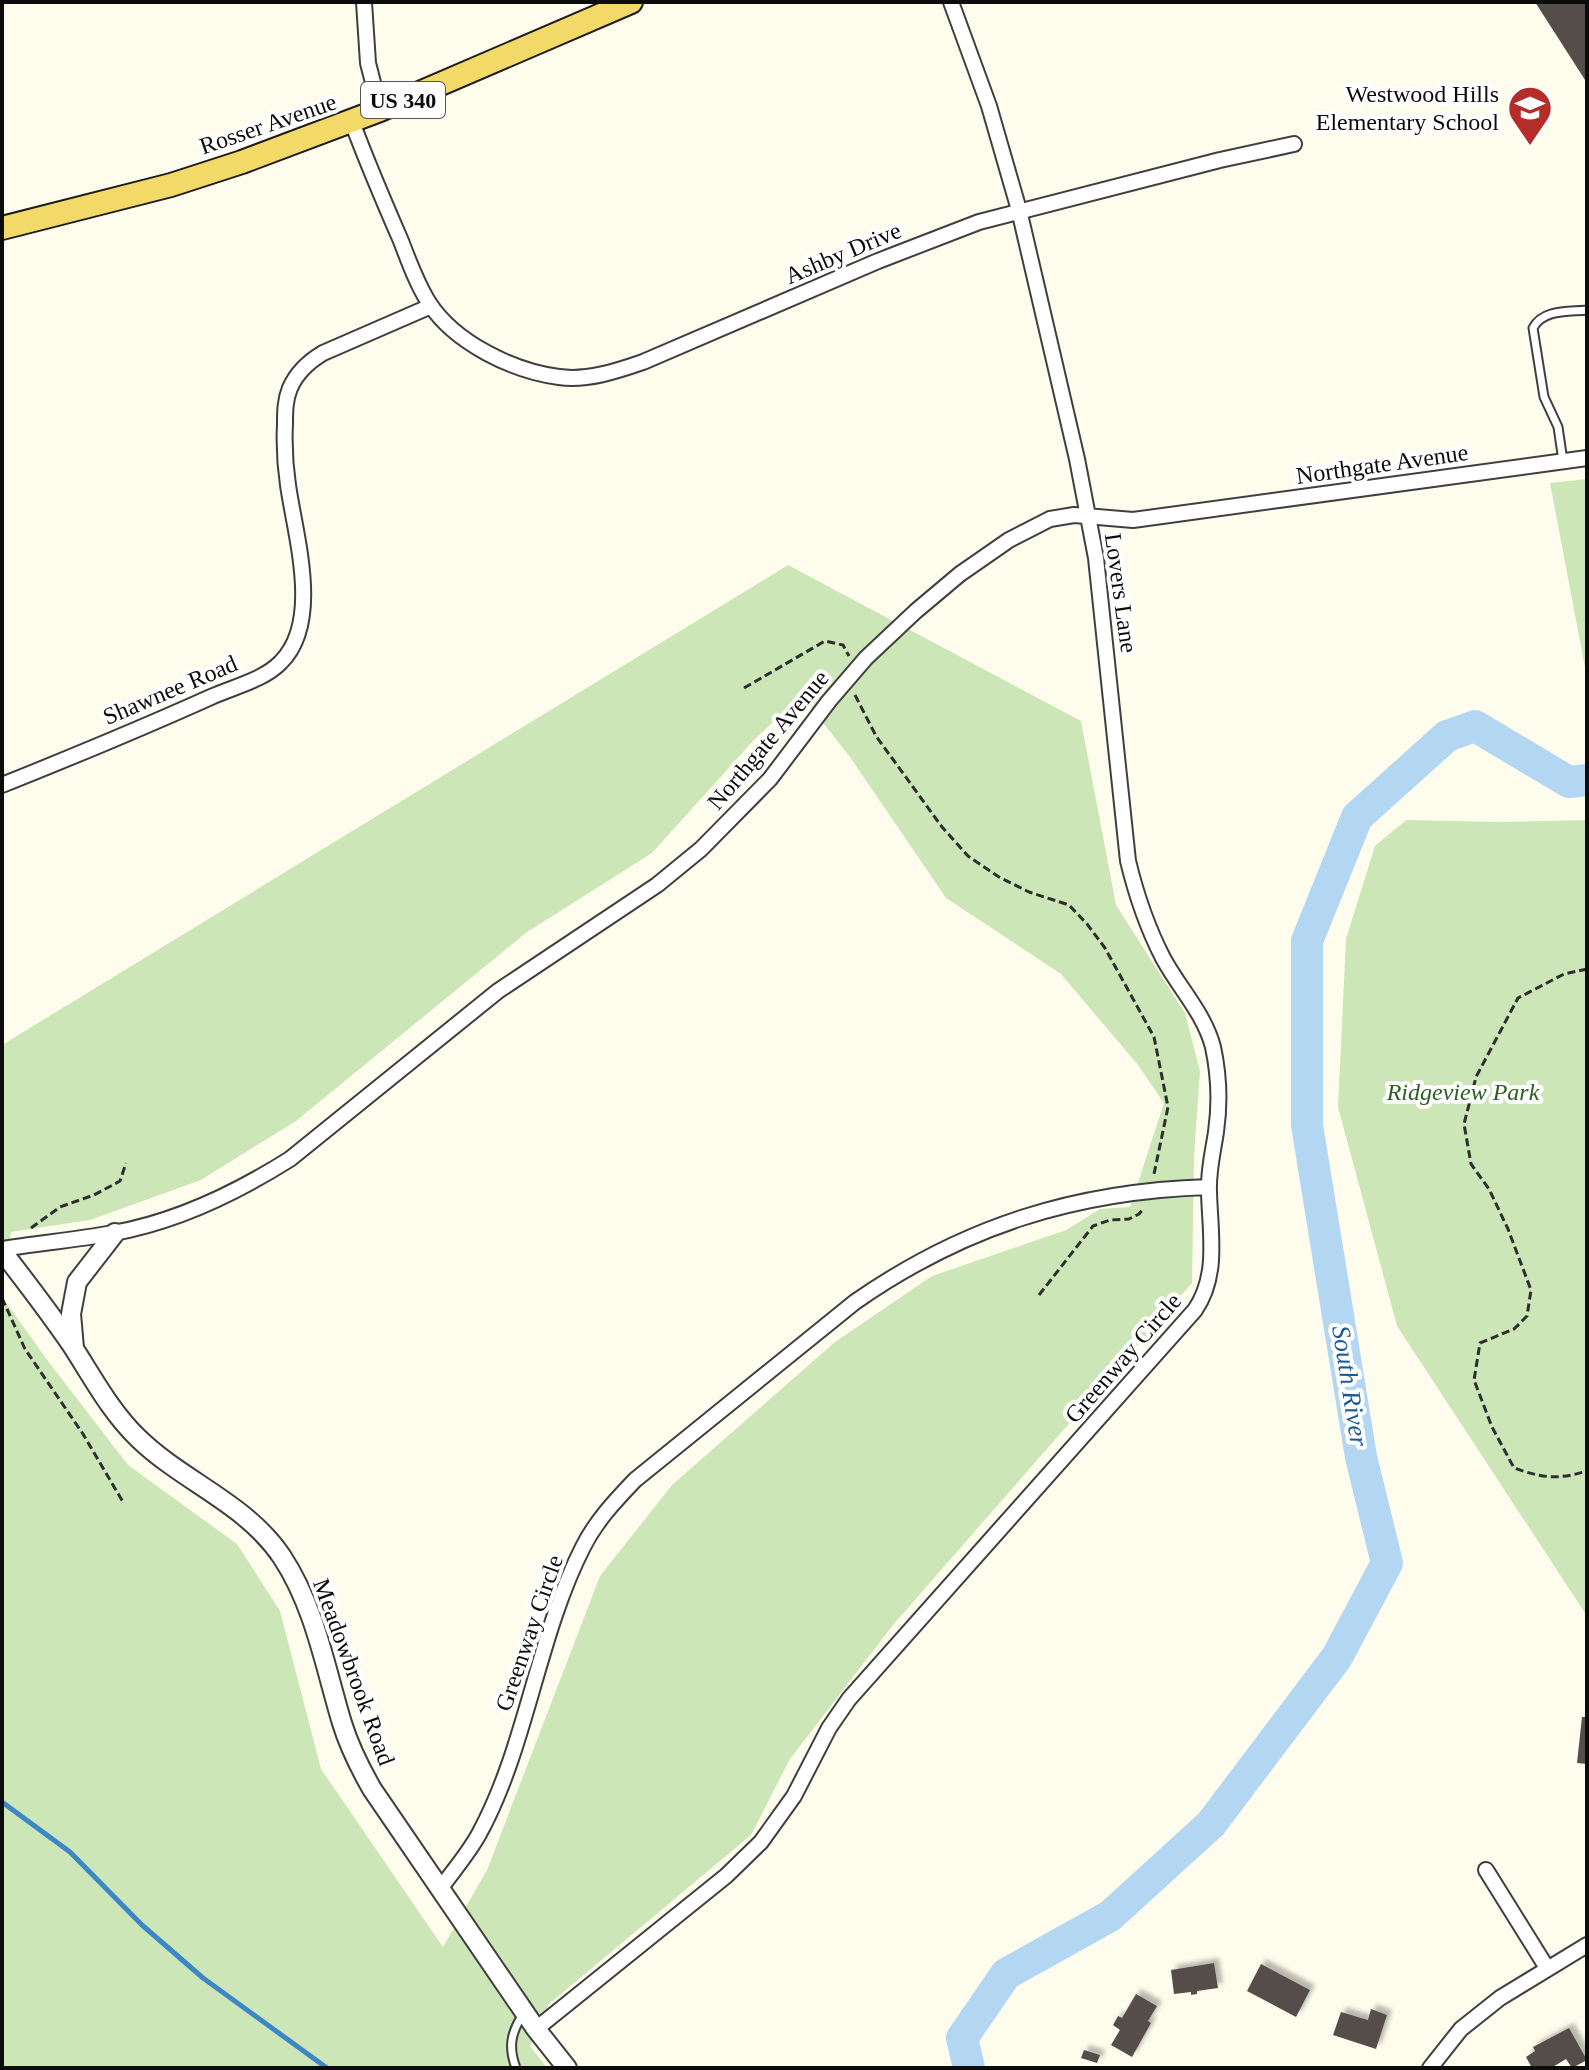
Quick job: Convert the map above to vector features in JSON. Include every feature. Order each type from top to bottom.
[{"type":"main road","name":"Rosser Avenue","points":[[2,228],[171,185],[352,122],[631,2]]},
{"type":"street","points":[[364,2],[368,63],[380,110]]},
{"type":"street","name":"Lovers Lane","points":[[951,2],[989,106],[1057,363],[1096,558],[1131,872],[1146,922],[1163,958],[1195,1005],[1212,1046],[1218,1105],[1209,1187]]},
{"type":"street","name":"Ashby Drive","points":[[352,122],[382,198],[431,306],[465,340],[527,369],[560,378],[619,371],[878,261],[1019,210],[1294,144]]},
{"type":"street","name":"Shawnee Road","points":[[2,785],[268,672],[281,662],[294,645],[300,630],[302,590],[284,442],[285,403],[289,390],[303,369],[323,353],[431,306]]},
{"type":"street","name":"Northgate Avenue","points":[[8,1249],[115,1233],[209,1203],[255,1182],[290,1159],[498,991],[657,885],[701,849],[770,779],[851,676],[916,611],[960,574],[1009,540],[1050,519],[1088,516],[1133,520],[1587,458]]},
{"type":"street","name":"Greenway Circle","points":[[440,1889],[479,1833],[503,1777],[582,1548],[613,1502],[635,1480],[855,1302],[893,1276],[958,1241],[1077,1202],[1151,1189],[1209,1187],[1212,1267],[1209,1284],[1195,1310],[849,1699],[829,1728],[794,1796],[761,1842],[716,1885],[536,2029]]},
{"type":"street","points":[[74,1348],[71,1314],[77,1282],[115,1233]]},
{"type":"street","name":"Meadowbrook Road","points":[[8,1249],[108,1403],[138,1438],[162,1459],[241,1512],[262,1531],[283,1558],[313,1622],[343,1725],[355,1758],[372,1789],[524,2012],[567,2068]]},
{"type":"street","points":[[1486,1870],[1547,1968]]},
{"type":"street","points":[[1430,2068],[1461,2029],[1500,1998],[1587,1945]]},
{"type":"lane","points":[[1563,461],[1558,427],[1544,397],[1533,328],[1544,315],[1587,310]]},
{"type":"lane","points":[[516,2068],[510,2042],[524,2012]]},
{"type":"path","points":[[744,688],[825,641],[843,645],[849,654],[851,676],[859,703],[876,736],[942,827],[968,856],[999,877],[1029,892],[1069,905],[1105,948],[1154,1037],[1168,1107],[1149,1201],[1139,1214],[1129,1219],[1110,1220],[1093,1226],[1039,1295]]},
{"type":"path","points":[[1587,969],[1564,974],[1518,998],[1476,1077],[1464,1124],[1471,1164],[1489,1189],[1531,1290],[1527,1316],[1514,1329],[1480,1343],[1474,1380],[1492,1427],[1514,1468],[1540,1477],[1575,1475],[1587,1471]]},
{"type":"path","points":[[8,1249],[60,1207],[94,1195],[120,1181],[126,1163]]},
{"type":"path","points":[[2,1298],[25,1349],[83,1434],[123,1502]]},
{"type":"green space","points":[[1587,479],[1587,678],[1550,483]]},
{"type":"green space","points":[[788,565],[1081,721],[1116,905],[1185,1013],[1200,1071],[1194,1157],[1192,1283],[893,1625],[790,1759],[751,1835],[549,2004],[530,2046],[547,2068],[2,2068],[2,1297],[128,1465],[237,1544],[280,1611],[321,1769],[443,1947],[487,1870],[600,1576],[672,1485],[835,1342],[932,1276],[1066,1230],[1100,1209],[1130,1207],[1164,1103],[1138,1065],[1061,974],[946,898],[850,757],[801,695],[753,741],[652,853],[527,932],[296,1121],[201,1180],[90,1220],[11,1232],[2,1283],[2,1045]]},
{"type":"green space","name":"Ridgeview Park","points":[[1406,820],[1587,820],[1587,1616],[1397,1326],[1338,1107],[1346,939],[1375,846]]},
{"type":"building","points":[[1535,2],[1587,2],[1587,83]]},
{"type":"building","points":[[1582,1717],[1587,1717],[1587,1764],[1577,1763]]},
{"type":"building","points":[[1214,1963],[1218,1988],[1191,1995],[1191,1992],[1174,1994],[1171,1970]]},
{"type":"building","points":[[1261,1964],[1310,1990],[1296,2017],[1247,1991]]},
{"type":"building","points":[[1136,1994],[1157,2006],[1132,2057],[1111,2045],[1120,2030],[1113,2025],[1118,2016],[1122,2018]]},
{"type":"building","points":[[1371,2009],[1387,2015],[1376,2049],[1333,2035],[1341,2012],[1368,2020]]},
{"type":"building","points":[[1569,2028],[1587,2060],[1572,2068],[1566,2059],[1551,2068],[1532,2068],[1526,2057],[1535,2051],[1533,2047]]},
{"type":"building","points":[[1084,2050],[1100,2055],[1097,2063],[1081,2058]]},
{"type":"waterway","name":"South River","points":[[969,2068],[962,2038],[1006,1974],[1110,1916],[1211,1824],[1337,1657],[1387,1563],[1361,1457],[1307,1125],[1307,941],[1357,817],[1447,736],[1475,726],[1569,782],[1587,780]]},
{"type":"waterway","points":[[2,1802],[70,1852],[142,1925],[203,1978],[327,2068]]},
{"type":"place","name":"Westwood Hills Elementary School","points":[[1530,147]]}]
